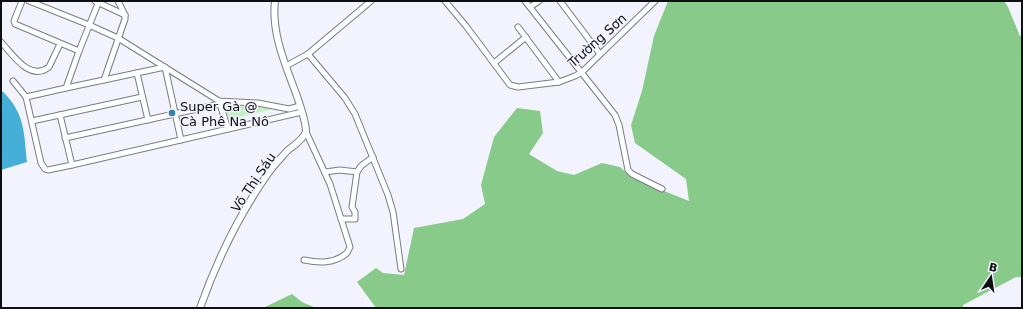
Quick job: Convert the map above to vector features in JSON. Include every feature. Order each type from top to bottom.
[{"type":"main road","points":[[275,1],[275,29],[306,124],[306,132]]},
{"type":"main road","name":"Võ Thị Sáu","points":[[200,308],[227,244],[260,186],[277,162],[288,150],[301,141],[306,132]]},
{"type":"street","points":[[22,1],[14,24],[79,51]]},
{"type":"street","points":[[29,1],[118,38],[165,67],[219,102],[228,129]]},
{"type":"street","points":[[66,88],[98,1],[125,15]]},
{"type":"street","points":[[104,80],[125,18],[118,1]]},
{"type":"street","points":[[286,66],[308,54],[371,1]]},
{"type":"street","name":"Trường Sơn","points":[[445,1],[510,85],[516,87],[559,82],[582,72],[655,1]]},
{"type":"street","points":[[525,1],[612,110],[618,120],[628,170],[632,174],[662,189]]},
{"type":"street","points":[[530,7],[540,1]]},
{"type":"street","points":[[560,1],[600,54]]},
{"type":"street","points":[[518,27],[559,82]]},
{"type":"street","points":[[494,63],[526,37]]},
{"type":"street","points":[[1,42],[27,69],[35,72],[49,67],[60,44]]},
{"type":"street","points":[[308,54],[351,106],[373,157],[393,212],[402,269]]},
{"type":"street","points":[[26,97],[165,67]]},
{"type":"street","points":[[165,67],[181,140]]},
{"type":"street","points":[[137,73],[148,120]]},
{"type":"street","points":[[13,81],[26,97],[43,167],[48,170],[228,129],[301,109]]},
{"type":"street","points":[[32,121],[142,97]]},
{"type":"street","points":[[65,138],[176,114],[219,102],[252,102],[289,109],[301,109]]},
{"type":"street","points":[[60,115],[72,165]]},
{"type":"street","points":[[304,260],[326,263],[344,256],[349,250],[349,241],[330,184],[306,132]]},
{"type":"street","points":[[341,219],[355,219],[355,212],[352,207],[357,172],[361,166],[373,157]]},
{"type":"street","points":[[325,172],[340,170],[357,172]]},
{"type":"green space","points":[[668,1],[1004,1],[1020,36],[1022,36],[1022,277],[1016,277],[963,305],[963,308],[376,308],[357,282],[376,268],[383,273],[404,275],[414,228],[463,219],[485,204],[481,185],[494,137],[517,108],[540,111],[543,133],[529,154],[557,171],[574,175],[602,163],[620,167],[632,178],[689,201],[686,179],[635,143],[631,125],[642,91],[654,36]]},
{"type":"green space","points":[[242,104],[268,108],[270,110],[230,119],[226,112],[225,105]]},
{"type":"green space","points":[[292,294],[302,302],[316,308],[263,308]]},
{"type":"water","points":[[1,90],[15,106],[22,123],[27,162],[1,170]]},
{"type":"place","name":"Super Gà @ Cà Phê Na Nô","points":[[172,113]]}]
